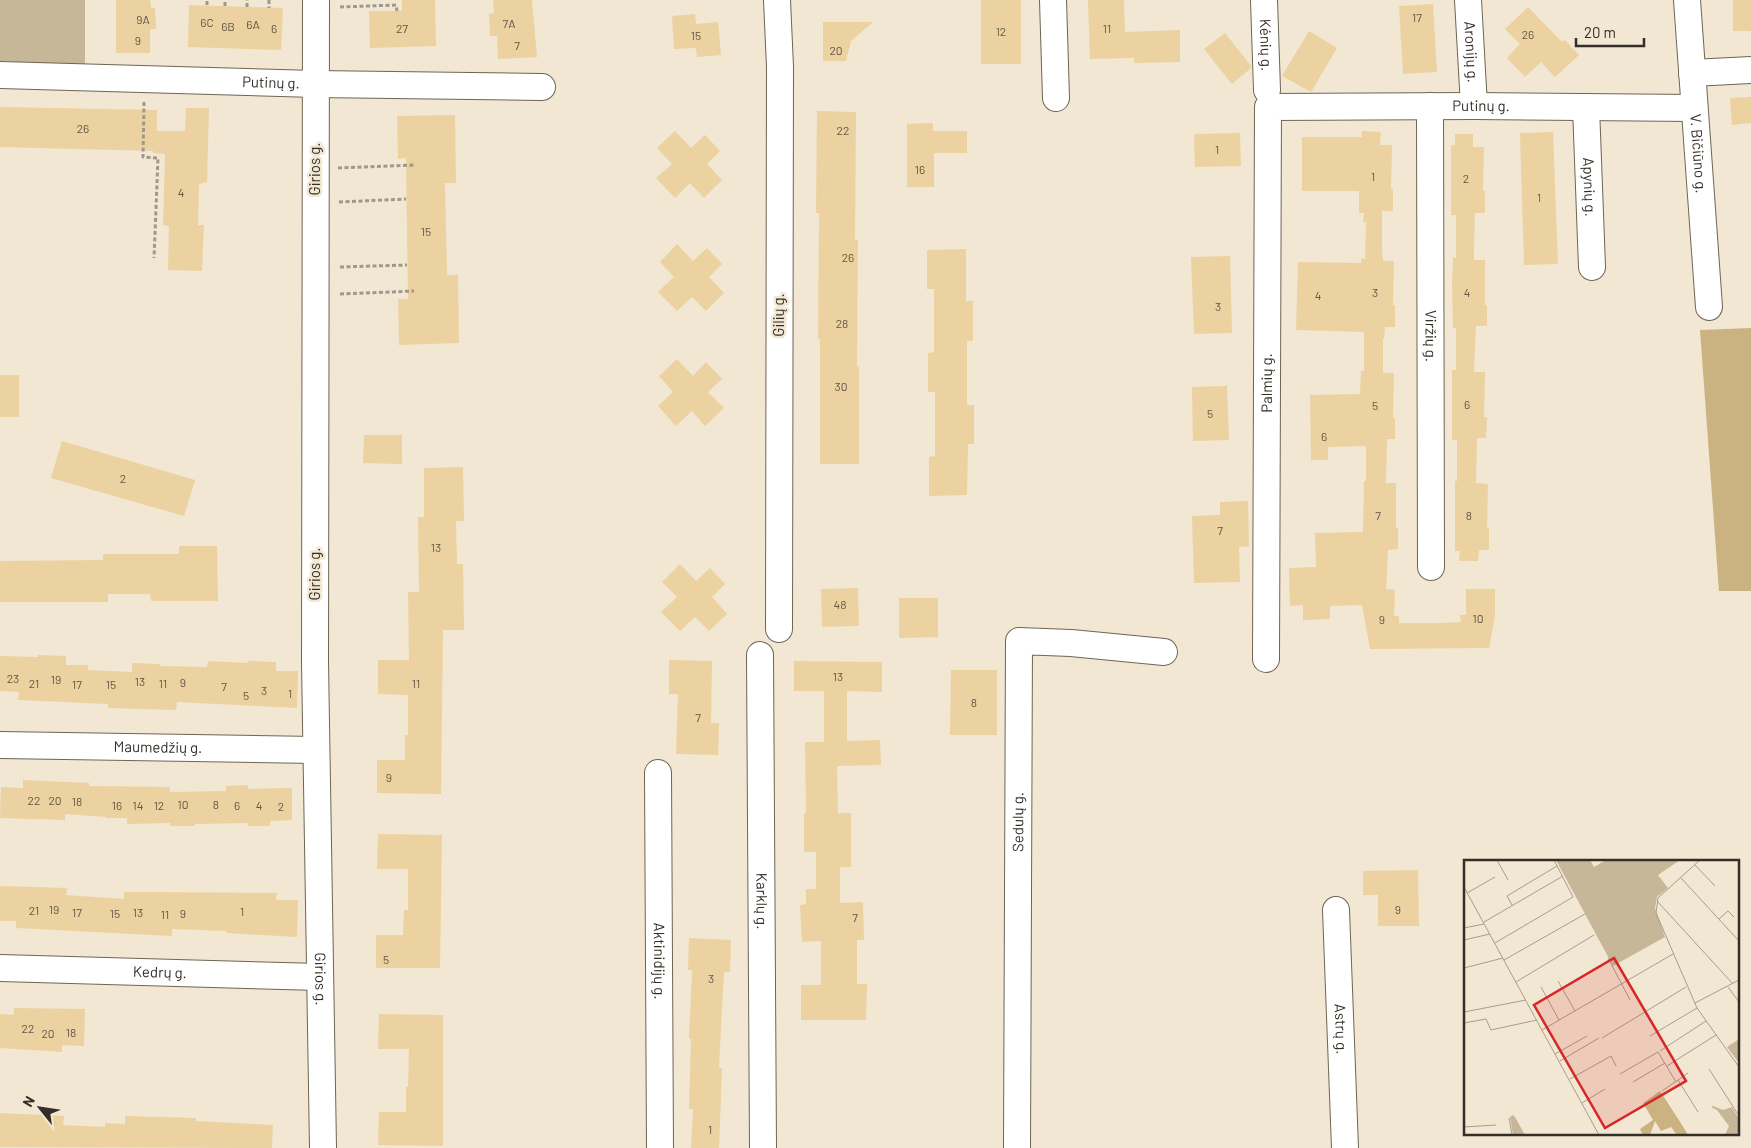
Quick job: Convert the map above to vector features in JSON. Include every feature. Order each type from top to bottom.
[{"type":"street","name":"Gilių g.","points":[[777,0],[780,68],[779,629]]},
{"type":"street","points":[[1053,0],[1056,98]]},
{"type":"street","name":"Kėnių g.","points":[[1264,0],[1268,99]]},
{"type":"street","name":"Aronijų g.","points":[[1468,0],[1474,106]]},
{"type":"street","name":"V. Bičiūno g.","points":[[1686,0],[1709,307]]},
{"type":"street","name":"Girios g.","points":[[315,4],[316,750],[323,1148]]},
{"type":"street","points":[[1692,73],[1751,70]]},
{"type":"street","name":"Putinų g.","points":[[0,75],[314,84],[542,87]]},
{"type":"street","name":"Putinų g.","points":[[1268,99],[1430,106],[1694,108]]},
{"type":"street","name":"Palmių g.","points":[[1266,659],[1268,99]]},
{"type":"street","name":"Viržių g.","points":[[1430,106],[1431,567]]},
{"type":"street","name":"Apynių g.","points":[[1586,107],[1592,267]]},
{"type":"street","name":"Sedulų g.","points":[[1017,1148],[1019,641],[1071,643],[1164,652]]},
{"type":"street","name":"Karklų g.","points":[[760,655],[763,1148]]},
{"type":"street","name":"Maumedžių g.","points":[[0,745],[316,750]]},
{"type":"street","name":"Aktinidijų g.","points":[[658,773],[660,1148]]},
{"type":"street","name":"Astrų g.","points":[[1336,910],[1345,1148]]},
{"type":"street","name":"Kedrų g.","points":[[0,968],[320,977]]},
{"type":"path","points":[[206,5],[207,0]]},
{"type":"path","points":[[225,0],[225,6]]},
{"type":"path","points":[[247,0],[247,7]]},
{"type":"path","points":[[269,0],[269,8]]},
{"type":"path","points":[[315,4],[396,5],[397,11]]},
{"type":"path","points":[[145,79],[142,157],[158,158],[154,258]]},
{"type":"path","points":[[315,169],[415,165]]},
{"type":"path","points":[[315,203],[406,199]]},
{"type":"path","points":[[315,268],[407,265]]},
{"type":"path","points":[[315,295],[414,291]]},
{"type":"shaded area","points":[[0,0],[85,0],[85,66],[0,61]]},
{"type":"shaded area","points":[[1751,328],[1751,591],[1719,591],[1700,330]]},
{"type":"building","points":[[116,0],[150,0],[151,8],[155,8],[156,29],[150,29],[150,53],[116,53]]},
{"type":"building","points":[[402,0],[435,0],[436,46],[370,48],[369,11],[402,11]]},
{"type":"building","points":[[493,0],[532,0],[537,57],[498,59],[497,36],[490,36],[489,14],[494,13]]},
{"type":"building","points":[[981,0],[1021,0],[1021,64],[981,64]]},
{"type":"building","points":[[1088,0],[1124,0],[1125,32],[1180,30],[1180,62],[1134,63],[1134,58],[1090,59]]},
{"type":"building","points":[[1733,0],[1751,0],[1751,31],[1733,31]]},
{"type":"building","points":[[1433,4],[1437,72],[1403,74],[1399,6]]},
{"type":"building","points":[[189,5],[283,8],[281,50],[188,47]]},
{"type":"building","points":[[1528,7],[1562,42],[1565,40],[1579,55],[1555,77],[1541,62],[1525,77],[1507,58],[1520,44],[1505,29]]},
{"type":"building","points":[[695,14],[696,24],[718,22],[721,55],[697,57],[696,48],[674,49],[672,16]]},
{"type":"building","points":[[823,22],[873,22],[851,41],[846,61],[823,61]]},
{"type":"building","points":[[1309,31],[1337,48],[1311,92],[1282,76]]},
{"type":"building","points":[[1225,33],[1251,66],[1232,84],[1204,49]]},
{"type":"building","points":[[1751,97],[1751,123],[1732,125],[1730,98]]},
{"type":"building","points":[[0,107],[157,110],[157,131],[185,131],[186,108],[209,108],[207,182],[199,184],[198,225],[204,225],[202,271],[168,270],[169,226],[163,225],[165,154],[153,153],[153,151],[0,147]]},
{"type":"building","points":[[817,111],[856,112],[855,240],[858,240],[857,366],[859,367],[859,464],[820,464],[820,339],[818,339],[819,213],[816,213]]},
{"type":"building","points":[[455,115],[456,183],[445,183],[447,275],[458,275],[459,343],[399,345],[398,299],[408,299],[406,158],[398,159],[397,116]]},
{"type":"building","points":[[933,123],[933,131],[967,131],[967,153],[934,153],[934,187],[907,187],[907,124]]},
{"type":"building","points":[[675,131],[691,148],[705,135],[720,151],[707,164],[722,180],[704,198],[690,183],[675,198],[656,178],[672,164],[657,148]]},
{"type":"building","points":[[1362,131],[1381,132],[1380,145],[1392,145],[1391,189],[1393,189],[1393,211],[1382,211],[1382,248],[1383,261],[1394,261],[1393,305],[1395,305],[1395,327],[1385,327],[1383,338],[1383,373],[1394,373],[1393,418],[1395,418],[1395,439],[1387,439],[1386,483],[1396,483],[1398,549],[1388,550],[1386,589],[1395,590],[1394,616],[1399,616],[1399,623],[1442,623],[1461,622],[1460,615],[1466,615],[1466,589],[1495,589],[1495,616],[1489,648],[1370,649],[1362,605],[1330,606],[1330,619],[1303,620],[1303,605],[1290,606],[1289,568],[1316,567],[1315,533],[1363,532],[1366,446],[1328,447],[1328,460],[1311,460],[1310,395],[1360,394],[1361,371],[1364,371],[1364,332],[1296,330],[1298,262],[1361,263],[1361,258],[1365,259],[1366,222],[1363,222],[1364,213],[1359,213],[1359,191],[1302,191],[1302,137],[1362,137]]},
{"type":"building","points":[[1553,132],[1558,264],[1524,265],[1520,133]]},
{"type":"building","points":[[1240,133],[1241,166],[1195,167],[1194,134]]},
{"type":"building","points":[[1455,134],[1473,134],[1473,147],[1484,147],[1483,191],[1485,191],[1485,213],[1475,213],[1474,260],[1485,260],[1487,326],[1476,326],[1474,372],[1485,372],[1484,417],[1487,417],[1486,438],[1477,438],[1476,483],[1488,484],[1487,528],[1489,528],[1489,550],[1479,550],[1478,561],[1459,561],[1460,551],[1455,551],[1457,440],[1452,440],[1452,370],[1456,370],[1456,328],[1453,328],[1452,284],[1453,258],[1456,258],[1456,215],[1451,215],[1451,145],[1455,145]]},
{"type":"building","points":[[677,244],[693,261],[707,248],[722,264],[709,277],[724,293],[706,311],[692,297],[677,311],[658,292],[674,277],[660,262]]},
{"type":"building","points":[[966,249],[966,301],[973,301],[973,341],[967,341],[967,405],[974,405],[974,444],[968,444],[967,495],[929,496],[929,457],[935,456],[935,392],[928,392],[928,353],[934,352],[934,289],[927,289],[927,250]]},
{"type":"building","points":[[1230,256],[1232,333],[1194,334],[1191,257]]},
{"type":"building","points":[[677,359],[693,376],[706,362],[722,379],[708,392],[724,408],[705,426],[692,411],[676,426],[658,406],[673,392],[659,376]]},
{"type":"building","points":[[0,375],[19,375],[19,417],[0,417]]},
{"type":"building","points":[[1227,386],[1229,440],[1193,441],[1192,387]]},
{"type":"building","points":[[364,435],[402,435],[402,464],[363,463]]},
{"type":"building","points":[[62,441],[195,480],[184,516],[51,478]]},
{"type":"building","points":[[463,467],[464,521],[456,521],[457,564],[463,564],[464,630],[443,630],[441,794],[377,793],[377,760],[405,760],[405,735],[408,735],[408,695],[378,694],[378,660],[409,660],[408,592],[419,592],[418,517],[424,517],[424,468]]},
{"type":"building","points":[[1248,501],[1249,546],[1239,547],[1240,582],[1194,583],[1192,516],[1220,515],[1220,502]]},
{"type":"building","points":[[179,546],[217,546],[218,601],[151,601],[150,594],[108,594],[108,602],[0,602],[0,561],[103,560],[103,554],[179,554]]},
{"type":"building","points":[[680,564],[696,581],[710,568],[725,584],[712,597],[727,614],[709,631],[695,617],[680,631],[661,612],[677,597],[662,582]]},
{"type":"building","points":[[858,588],[859,626],[822,627],[821,589]]},
{"type":"building","points":[[899,598],[938,598],[938,637],[899,638]]},
{"type":"building","points":[[38,655],[66,656],[66,665],[88,665],[88,670],[132,672],[132,663],[160,664],[160,666],[207,667],[208,661],[276,662],[276,671],[298,671],[297,708],[177,702],[176,710],[108,708],[108,704],[18,700],[19,692],[0,691],[0,656],[38,657]]},
{"type":"building","points":[[669,660],[712,661],[711,723],[719,723],[718,755],[676,754],[678,694],[669,694]]},
{"type":"building","points":[[794,661],[882,662],[882,692],[847,691],[847,741],[880,740],[881,765],[837,766],[838,813],[851,813],[851,867],[840,867],[840,903],[863,902],[864,940],[857,940],[857,984],[867,984],[866,1020],[801,1020],[801,985],[821,985],[821,941],[802,942],[800,905],[806,904],[806,889],[816,889],[816,852],[804,852],[804,813],[806,813],[805,742],[824,742],[824,691],[794,691]]},
{"type":"building","points":[[951,670],[997,670],[997,735],[950,735]]},
{"type":"building","points":[[23,780],[89,783],[89,786],[170,787],[170,792],[226,791],[226,786],[248,785],[248,789],[292,788],[292,820],[270,821],[270,826],[248,826],[248,823],[170,826],[170,823],[127,824],[127,818],[65,814],[65,820],[0,818],[1,787],[23,788]]},
{"type":"building","points":[[378,834],[442,835],[440,968],[376,968],[376,935],[403,935],[404,910],[408,910],[408,869],[377,869]]},
{"type":"building","points":[[1418,870],[1419,926],[1378,926],[1378,895],[1363,895],[1363,871]]},
{"type":"building","points":[[0,886],[67,888],[66,895],[124,899],[124,892],[277,893],[276,900],[298,900],[297,937],[172,929],[172,936],[16,928],[16,921],[0,921]]},
{"type":"building","points":[[689,938],[731,940],[730,972],[724,972],[719,1068],[722,1068],[719,1148],[691,1148],[693,1109],[689,1109],[691,1039],[689,1039],[692,970],[688,970]]},
{"type":"building","points":[[14,1008],[85,1009],[84,1046],[62,1045],[62,1052],[0,1048],[0,1014],[14,1015]]},
{"type":"building","points":[[379,1014],[443,1015],[443,1146],[378,1145],[379,1112],[406,1112],[409,1049],[378,1049]]},
{"type":"building","points":[[0,1113],[64,1116],[63,1125],[105,1127],[105,1123],[125,1124],[125,1116],[196,1118],[196,1121],[273,1125],[272,1148],[0,1147]]}]
